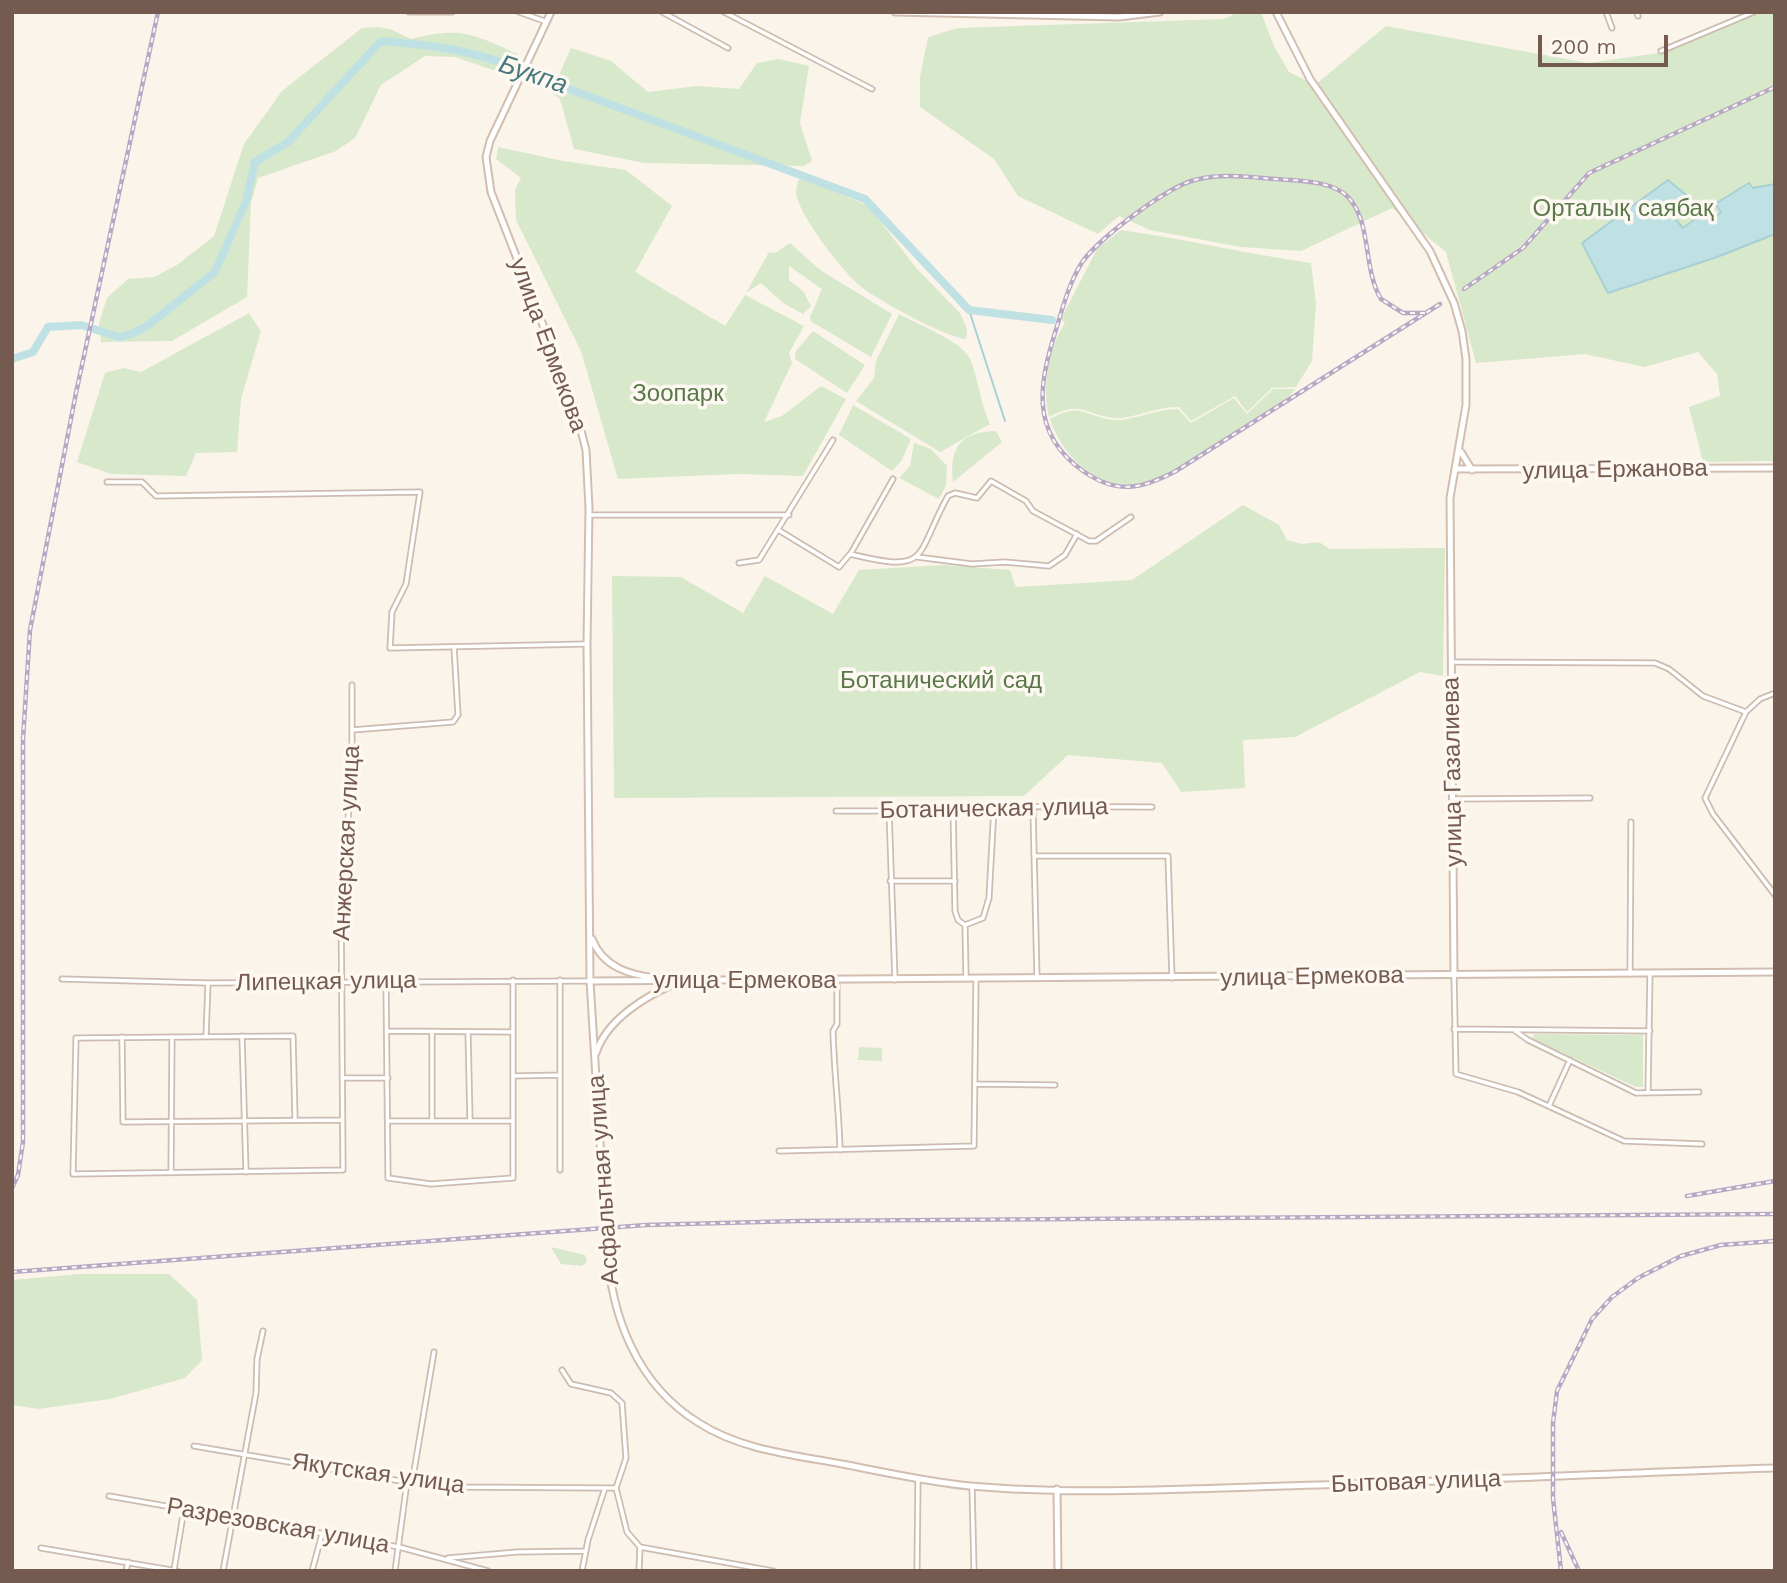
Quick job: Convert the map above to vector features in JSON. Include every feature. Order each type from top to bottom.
[{"type":"main road","name":"улица Ермекова","points":[[551,12],[496,125],[486,157],[491,192],[575,407],[586,450],[589,514],[587,645],[590,981],[1775,972]]},
{"type":"main road","points":[[898,12],[1119,17],[1160,12]]},
{"type":"main road","name":"улица Газалиева","points":[[1276,12],[1310,79],[1398,202],[1443,275],[1462,331],[1466,359],[1466,405],[1450,498],[1454,976]]},
{"type":"main road","points":[[1460,450],[1472,470]]},
{"type":"main road","name":"улица Ержанова","points":[[1455,469],[1775,468]]},
{"type":"main road","points":[[590,936],[601,957],[619,969],[652,978],[682,980]]},
{"type":"main road","points":[[595,1056],[599,1043],[617,1021],[650,995],[682,980]]},
{"type":"main road","name":"Асфальтная улица","points":[[590,981],[604,1208],[614,1300],[630,1345],[665,1395],[691,1418],[726,1437],[760,1448],[972,1486],[1057,1489]]},
{"type":"main road","name":"Бытовая улица","points":[[1057,1489],[1311,1486],[1775,1468]]},
{"type":"main road","points":[[1057,1489],[1058,1571]]},
{"type":"street","points":[[410,12],[452,12]]},
{"type":"street","points":[[519,12],[547,22]]},
{"type":"street","points":[[662,12],[728,48]]},
{"type":"street","points":[[724,12],[872,89]]},
{"type":"street","points":[[1606,12],[1612,27]]},
{"type":"street","points":[[1661,51],[1754,12]]},
{"type":"street","points":[[739,563],[760,560],[833,440]]},
{"type":"street","points":[[780,531],[839,567],[850,554],[893,479]]},
{"type":"street","points":[[918,557],[948,496],[955,493],[977,498],[991,481],[1026,501],[1033,511],[1096,541],[1131,517]]},
{"type":"street","points":[[107,482],[142,482],[156,496],[420,492],[406,584],[392,611],[390,648],[587,645]]},
{"type":"street","points":[[589,514],[789,515]]},
{"type":"street","points":[[850,554],[890,562],[908,562],[918,557],[972,564],[1005,562],[1049,566],[1065,555],[1077,534]]},
{"type":"street","points":[[352,730],[453,722],[458,715],[454,647]]},
{"type":"street","points":[[1451,662],[1655,663],[1669,669],[1703,696],[1746,712]]},
{"type":"street","name":"Анжерская улица","points":[[246,1172],[343,1170],[341,895],[352,775],[352,685]]},
{"type":"street","points":[[1775,693],[1760,699],[1746,712],[1705,798],[1713,814],[1775,895]]},
{"type":"street","points":[[1454,799],[1590,797]]},
{"type":"street","name":"Ботаническая улица","points":[[836,811],[888,811],[913,806],[1033,809],[1152,807]]},
{"type":"street","points":[[953,807],[955,911],[958,920],[965,925]]},
{"type":"street","points":[[965,925],[983,918],[989,898],[994,807]]},
{"type":"street","points":[[1033,809],[1037,979]]},
{"type":"street","points":[[888,811],[895,980]]},
{"type":"street","points":[[1630,974],[1632,822]]},
{"type":"street","points":[[1034,856],[1168,856],[1172,978]]},
{"type":"street","points":[[890,881],[955,881]]},
{"type":"street","points":[[965,925],[965,980]]},
{"type":"street","points":[[1648,1092],[1650,973]]},
{"type":"street","name":"улица Газалиева","points":[[1454,976],[1456,1074],[1518,1092],[1549,1106]]},
{"type":"street","name":"Липецкая улица","points":[[62,979],[208,984],[590,981]]},
{"type":"street","points":[[386,981],[388,1178],[431,1184],[513,1178],[513,980]]},
{"type":"street","points":[[560,980],[560,1170]]},
{"type":"street","points":[[837,980],[836,1024],[833,1031],[834,1093],[839,1109],[840,1150]]},
{"type":"street","points":[[779,1151],[972,1147],[975,1142],[976,980]]},
{"type":"street","points":[[206,1036],[208,984]]},
{"type":"street","points":[[1454,1029],[1650,1031]]},
{"type":"street","points":[[1514,1030],[1528,1040],[1636,1093],[1699,1093]]},
{"type":"street","points":[[387,1031],[513,1032]]},
{"type":"street","points":[[432,1032],[432,1121]]},
{"type":"street","points":[[468,1032],[470,1121]]},
{"type":"street","points":[[242,1036],[246,1172],[72,1174],[76,1038],[206,1036],[242,1036],[293,1036],[295,1120]]},
{"type":"street","points":[[122,1037],[122,1121],[342,1121]]},
{"type":"street","points":[[171,1173],[172,1037]]},
{"type":"street","points":[[1570,1060],[1549,1106],[1625,1141],[1702,1144]]},
{"type":"street","points":[[513,1076],[559,1075]]},
{"type":"street","points":[[342,1078],[387,1078]]},
{"type":"street","points":[[975,1084],[1055,1085]]},
{"type":"street","points":[[388,1121],[513,1121]]},
{"type":"street","points":[[223,1571],[256,1393],[257,1359],[263,1331]]},
{"type":"street","points":[[396,1571],[407,1482],[412,1477],[435,1352]]},
{"type":"street","points":[[562,1370],[571,1384],[611,1393],[622,1403],[626,1458],[617,1488],[627,1532],[640,1547],[773,1571]]},
{"type":"street","name":"Якутская улица","points":[[194,1446],[407,1482],[453,1487],[617,1488]]},
{"type":"street","points":[[917,1571],[918,1478]]},
{"type":"street","points":[[972,1486],[974,1571]]},
{"type":"street","points":[[582,1571],[606,1488]]},
{"type":"street","name":"Разрезовская улица","points":[[109,1496],[399,1547],[488,1571]]},
{"type":"street","points":[[41,1548],[175,1571],[184,1509]]},
{"type":"street","points":[[312,1571],[322,1534]]},
{"type":"street","points":[[639,1571],[640,1547]]},
{"type":"street","name":"Разрезовская улица","points":[[446,1558],[517,1552],[586,1551]]},
{"type":"street","points":[[126,1571],[128,1562]]},
{"type":"green space","name":"Орталық саябақ","points":[[1238,12],[1261,12],[1274,46],[1289,72],[1315,85],[1386,26],[1588,63],[1666,52],[1750,12],[1775,12],[1775,461],[1703,462],[1689,407],[1720,396],[1717,374],[1698,352],[1644,367],[1585,354],[1476,363],[1446,252],[1392,208],[1301,251],[1241,247],[1150,230],[1119,216],[1098,234],[1018,196],[994,159],[920,107],[920,77],[928,37],[958,28],[1224,19]]},
{"type":"green space","points":[[362,28],[390,29],[411,39],[442,33],[466,34],[518,54],[510,76],[455,57],[425,56],[381,85],[355,138],[336,151],[258,178],[251,203],[247,297],[172,341],[101,342],[99,323],[107,298],[128,279],[154,277],[177,265],[214,236],[244,144],[282,91]]},
{"type":"green space","points":[[571,48],[611,61],[648,92],[697,86],[739,89],[757,63],[779,59],[809,66],[800,123],[812,161],[804,166],[644,163],[574,149],[560,99],[551,93]]},
{"type":"green space","name":"Зоопарк","points":[[498,147],[563,161],[626,170],[672,206],[635,272],[725,326],[745,295],[804,326],[789,353],[792,363],[764,422],[782,416],[821,386],[846,399],[803,476],[739,474],[618,479],[581,351],[516,220],[515,190],[521,178],[496,159]]},
{"type":"green space","points":[[800,177],[864,204],[873,212],[917,269],[960,313],[967,329],[966,339],[914,318],[856,282],[835,259],[805,216],[796,193]]},
{"type":"green space","points":[[1121,230],[1311,263],[1316,304],[1312,361],[1296,387],[1272,388],[1247,412],[1235,396],[1191,421],[1179,407],[1120,418],[1068,409],[1049,417],[1046,393],[1048,368],[1054,344],[1065,323],[1061,319],[1097,249]]},
{"type":"green space","points":[[790,243],[820,270],[892,314],[871,357],[812,322],[810,317],[822,289],[789,266],[789,280],[803,291],[811,306],[803,314],[783,303],[761,283],[746,293],[769,252],[775,253]]},
{"type":"green space","points":[[249,313],[261,331],[241,399],[237,452],[196,453],[186,476],[111,474],[77,462],[105,373],[123,368],[141,372]]},
{"type":"green space","points":[[899,314],[960,347],[967,354],[974,369],[990,424],[940,452],[856,401],[874,378],[876,361]]},
{"type":"green space","points":[[813,331],[865,365],[847,393],[795,359],[796,351]]},
{"type":"green space","points":[[1273,389],[1296,389],[1281,404],[1169,475],[1147,484],[1115,484],[1086,471],[1064,447],[1050,419],[1070,411],[1119,420],[1178,409],[1191,423],[1234,398],[1247,414]]},
{"type":"green space","points":[[853,405],[911,439],[902,460],[892,471],[839,435]]},
{"type":"green space","points":[[996,431],[1002,442],[953,482],[953,460],[960,444],[974,435]]},
{"type":"green space","points":[[914,443],[931,449],[947,466],[946,485],[939,499],[899,478],[910,466]]},
{"type":"green space","name":"Ботанический сад","points":[[1243,505],[1279,525],[1287,540],[1302,544],[1319,542],[1330,549],[1445,548],[1443,676],[1420,672],[1295,737],[1243,740],[1245,788],[1181,792],[1162,763],[1068,755],[1024,796],[614,798],[612,576],[681,577],[743,613],[765,576],[833,614],[859,570],[945,565],[1010,570],[1016,587],[1132,580]]},
{"type":"green space","points":[[1534,1034],[1643,1035],[1643,1087],[1636,1087],[1533,1039]]},
{"type":"green space","points":[[859,1047],[882,1048],[882,1061],[858,1060]]},
{"type":"green space","points":[[551,1247],[585,1255],[587,1262],[582,1266],[561,1264]]},
{"type":"green space","points":[[80,1274],[169,1274],[197,1300],[202,1360],[185,1378],[110,1399],[38,1409],[12,1405],[12,1280]]},
{"type":"water","points":[[1668,180],[1691,199],[1675,219],[1683,228],[1706,211],[1717,216],[1721,212],[1715,204],[1749,183],[1753,188],[1775,184],[1775,234],[1717,257],[1608,293],[1582,243]]},
{"type":"waterway","name":"Букпа","points":[[12,359],[33,352],[48,327],[81,325],[119,337],[131,334],[147,326],[215,272],[246,201],[255,162],[288,142],[381,41],[440,48],[497,61],[865,199],[969,310],[1052,320]]},
{"type":"waterway","points":[[969,310],[1005,421]]},
{"type":"railway","points":[[12,1188],[18,1175],[23,1142],[23,739],[30,630],[76,393],[158,12]]},
{"type":"railway","points":[[1464,289],[1523,248],[1589,173],[1775,87]]},
{"type":"railway","points":[[1425,313],[1403,313],[1381,299],[1375,287],[1361,221],[1349,198],[1341,192],[1320,184],[1296,180],[1229,176],[1195,180],[1168,192],[1133,216],[1101,242],[1081,264],[1065,300],[1046,365],[1043,384],[1046,422],[1053,439],[1065,455],[1095,479],[1107,484],[1130,487],[1152,482],[1176,471],[1440,304]]},
{"type":"railway","points":[[1687,1196],[1775,1181]]},
{"type":"railway","points":[[12,1272],[646,1225],[798,1221],[1775,1214]]},
{"type":"railway","points":[[1561,1571],[1553,1498],[1553,1423],[1557,1391],[1592,1319],[1612,1297],[1638,1278],[1681,1256],[1721,1245],[1775,1241]]},
{"type":"railway","points":[[1561,1532],[1579,1571]]}]
